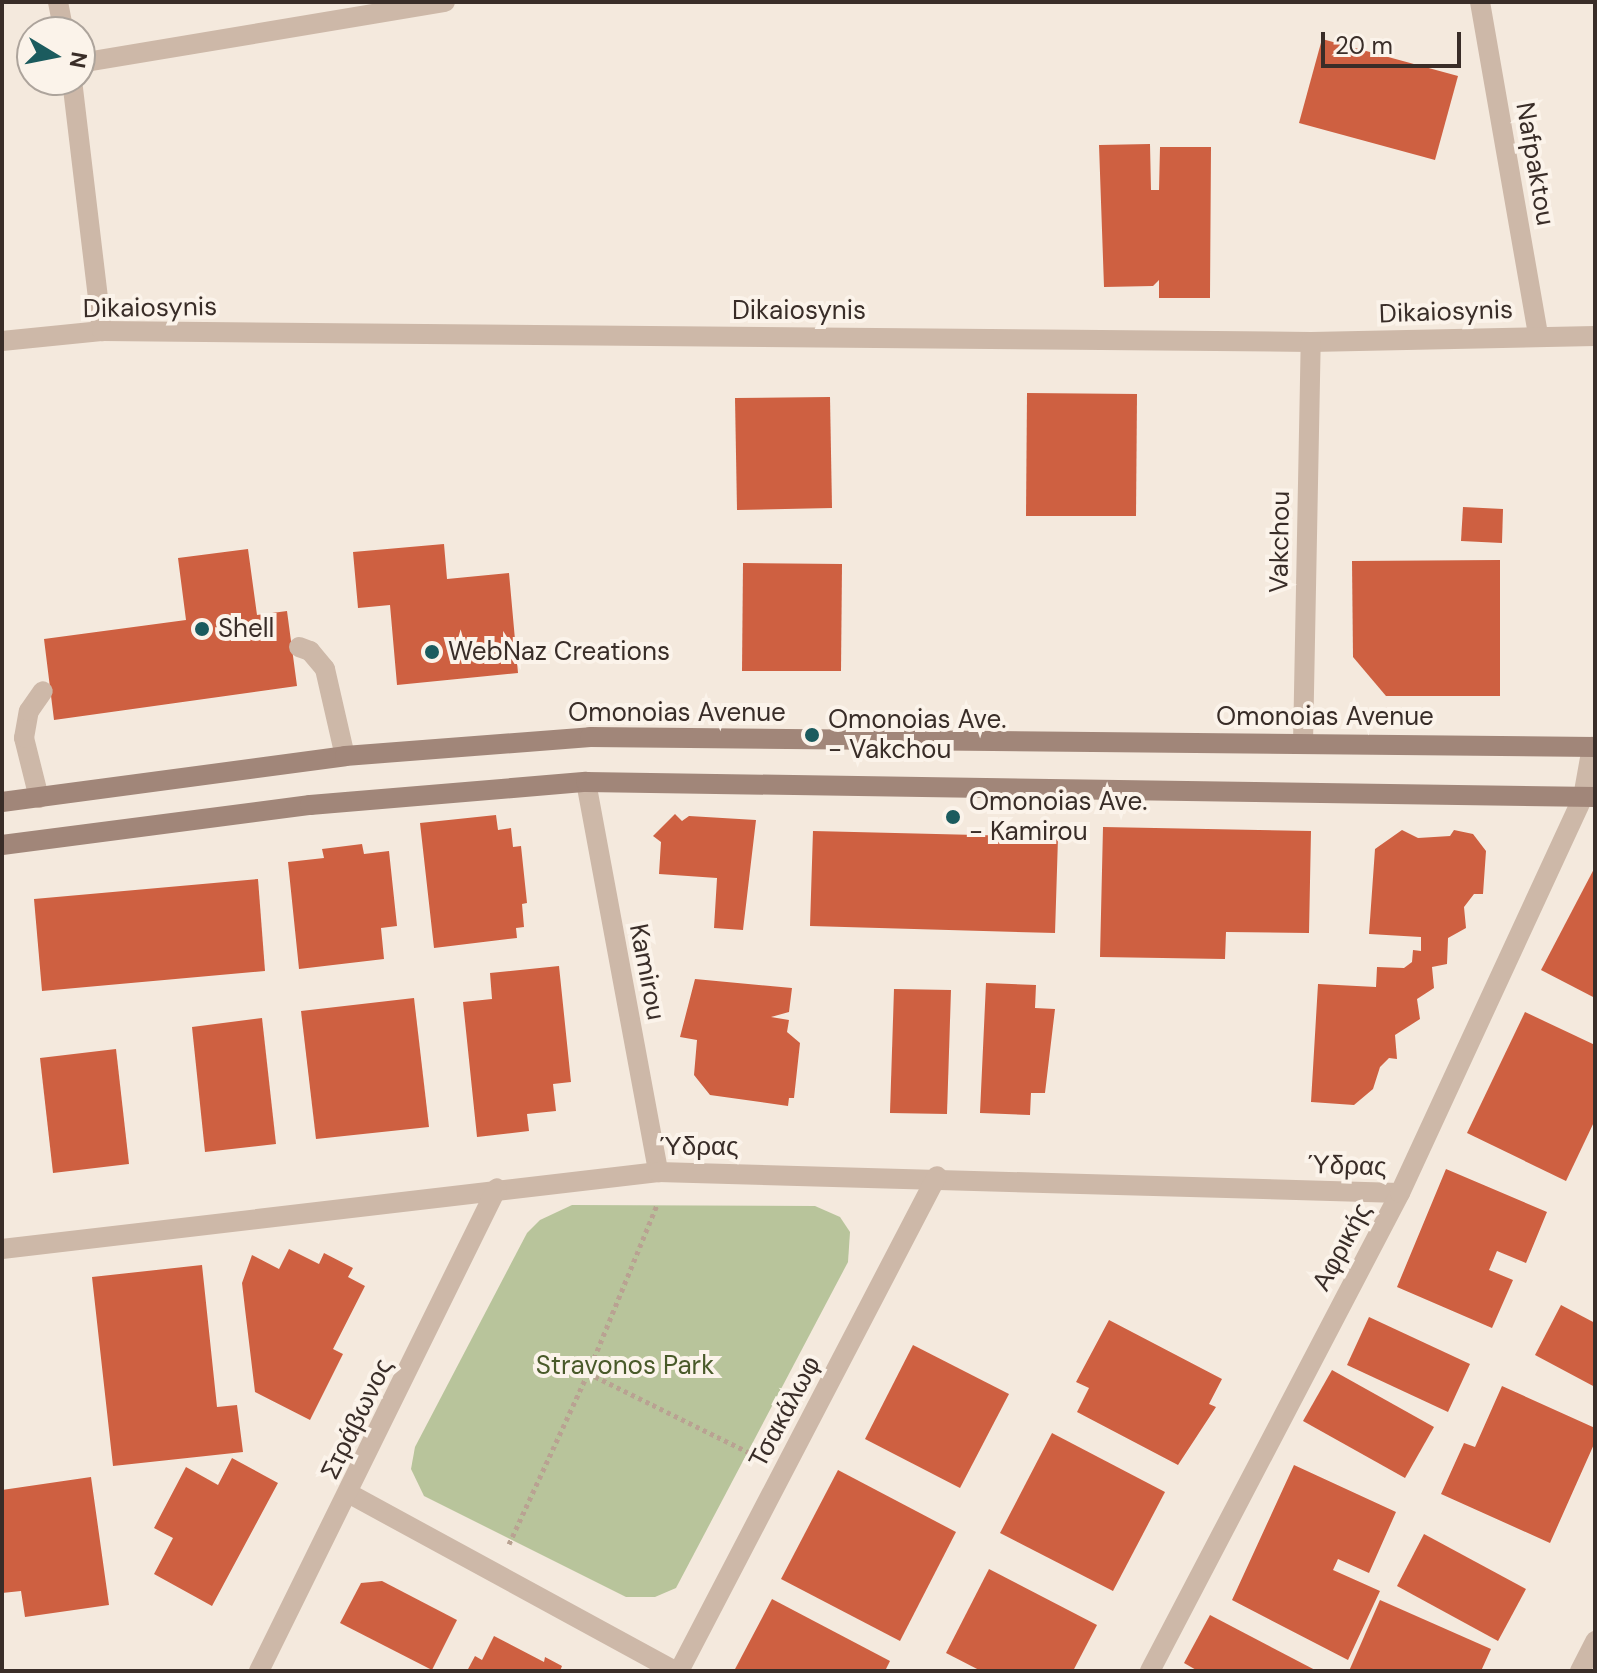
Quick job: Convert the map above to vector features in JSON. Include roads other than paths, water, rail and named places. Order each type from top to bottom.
[{"type":"main road","name":"Omonoias Avenue","points":[[2,802],[345,756],[590,737],[1593,747]]},
{"type":"main road","points":[[2,845],[310,805],[586,782],[1589,797]]},
{"type":"street","points":[[96,60],[445,2]]},
{"type":"street","name":"Nafpaktou","points":[[1480,2],[1538,336]]},
{"type":"street","points":[[74,96],[102,331]]},
{"type":"street","name":"Dikaiosynis","points":[[2,341],[102,331],[1311,342],[1595,336]]},
{"type":"street","name":"Vakchou","points":[[1303,744],[1311,342]]},
{"type":"street","points":[[299,647],[310,651],[325,669],[345,756]]},
{"type":"street","points":[[39,798],[24,738],[29,711],[43,691]]},
{"type":"street","name":"Αφρικής","points":[[1150,1671],[1400,1193],[1589,797],[1593,747]]},
{"type":"street","name":"Kamirou","points":[[586,782],[658,1172]]},
{"type":"street","name":"Ύδρας","points":[[2,1249],[497,1188],[658,1172],[937,1176],[1400,1193]]},
{"type":"street","name":"Τσακάλωφ","points":[[676,1671],[937,1176]]},
{"type":"street","name":"Στράβωνος","points":[[259,1671],[350,1494],[497,1188]]},
{"type":"street","points":[[350,1494],[676,1671]]},
{"type":"street","points":[[1580,1671],[1595,1641]]},
{"type":"place","name":"Shell","points":[[202,629]]},
{"type":"place","name":"WebNaz Creations","points":[[432,652]]},
{"type":"place","name":"Omonoias Ave. - Vakchou","points":[[812,735]]},
{"type":"place","name":"Omonoias Ave. - Kamirou","points":[[953,817]]},
{"type":"park label","name":"Stravonos Park","points":[[625,1366]]}]
